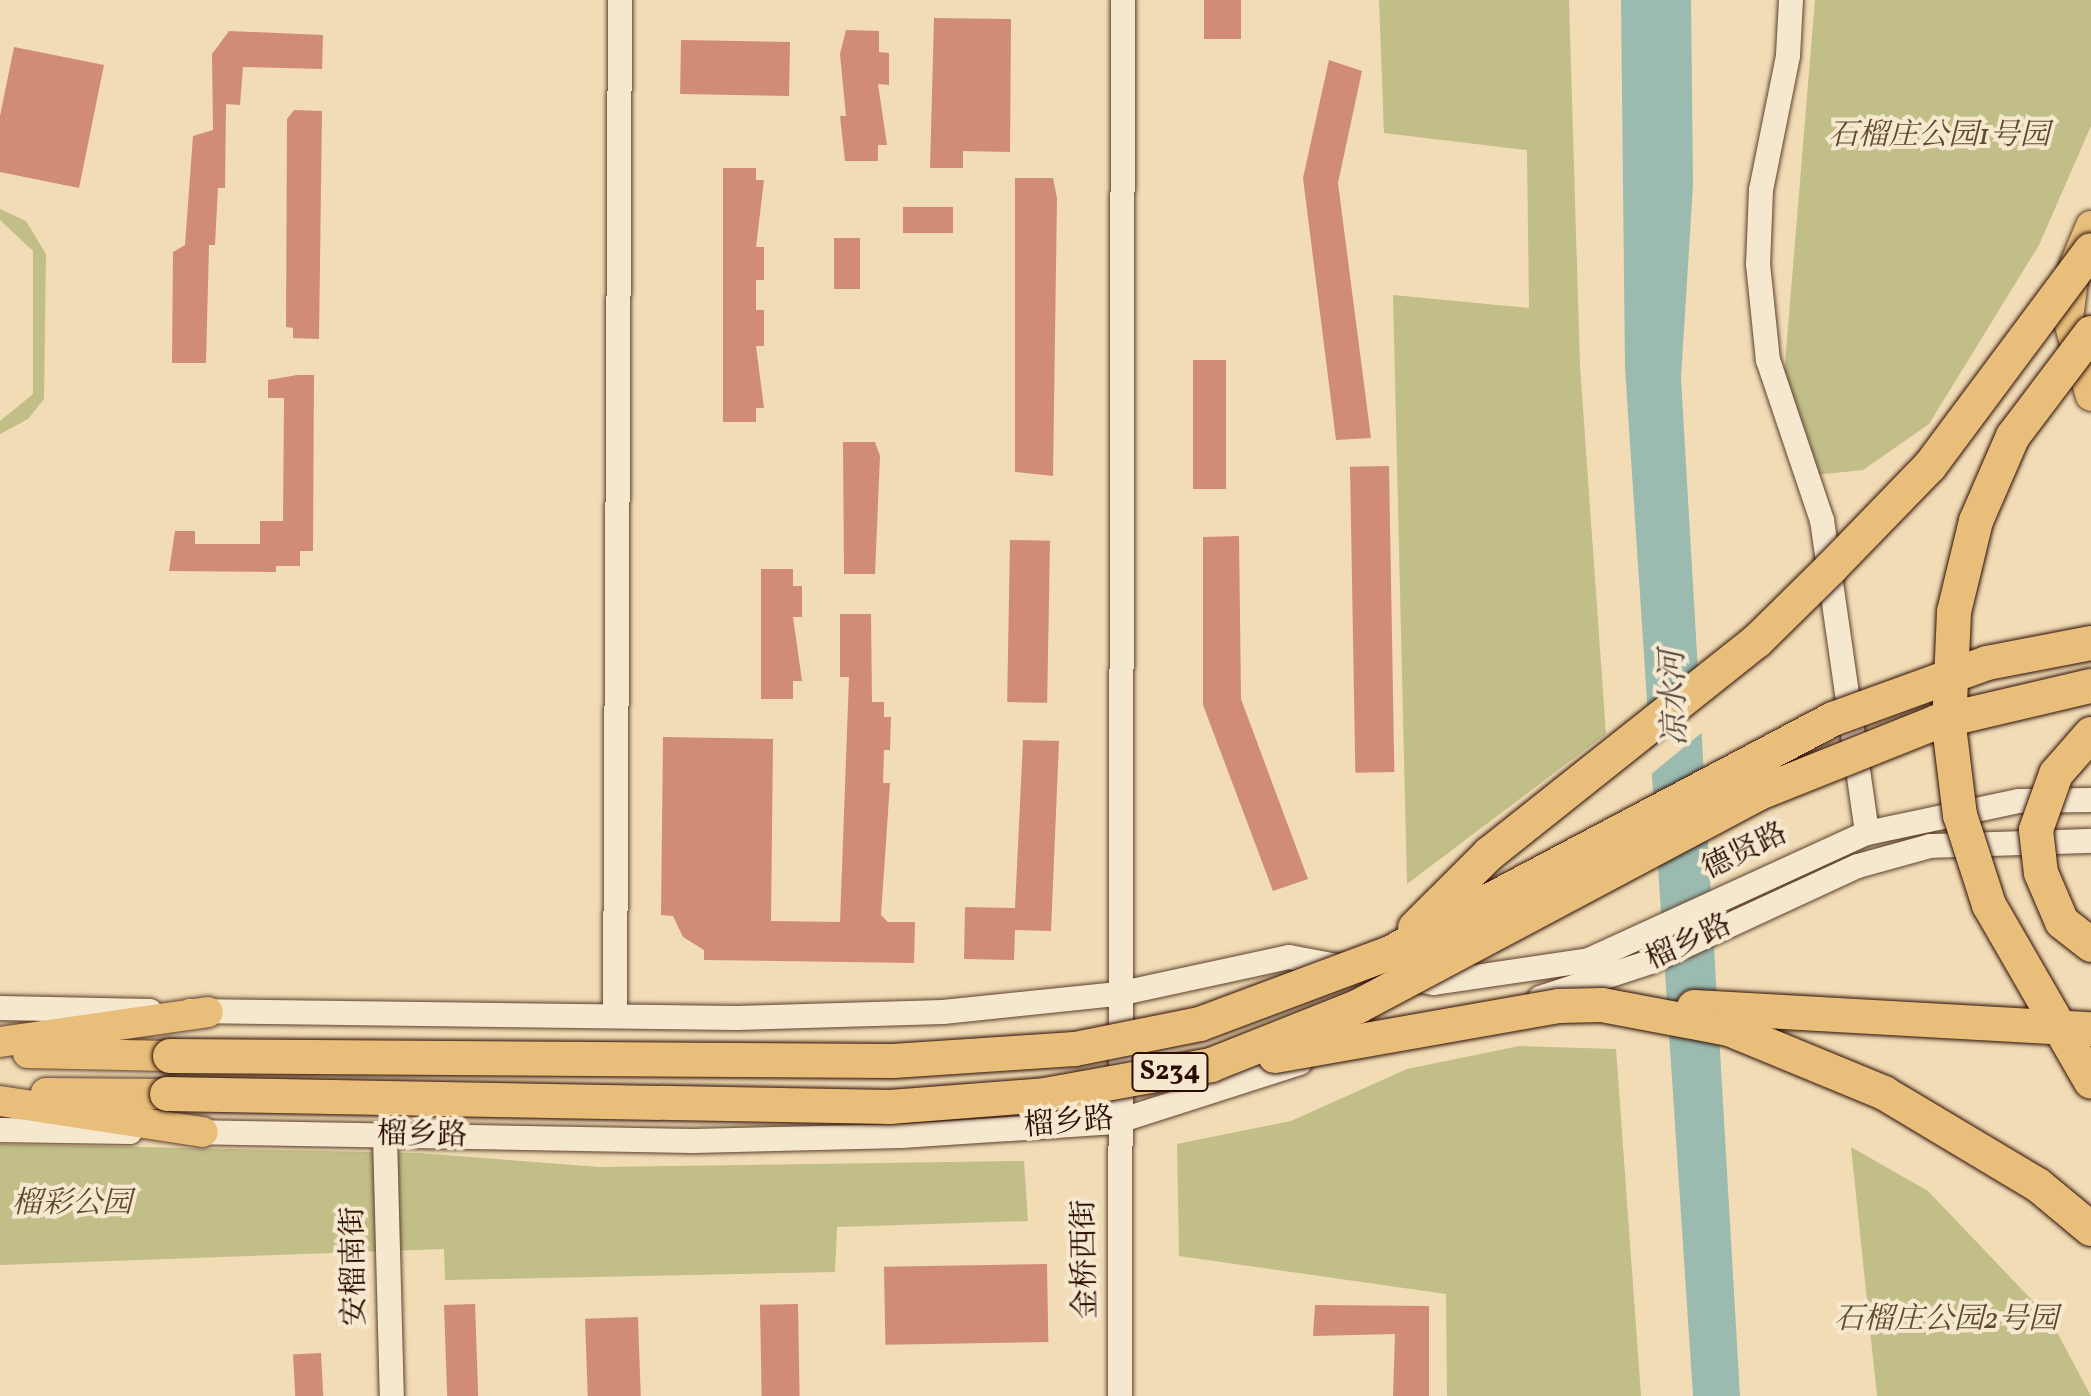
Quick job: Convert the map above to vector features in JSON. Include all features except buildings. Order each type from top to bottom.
[{"type":"highway","points":[[1390,953],[1489,854],[1757,641],[1831,568],[1930,466],[2091,250]]},
{"type":"highway","points":[[2091,333],[2013,436],[1976,521],[1954,612],[1949,726],[1960,815],[1989,905],[2091,1082]]},
{"type":"highway","name":"S234","points":[[170,1056],[893,1061],[1075,1049],[1252,1008],[1390,953],[1833,719],[1987,663],[2091,643]]},
{"type":"highway","name":"榴乡路","points":[[167,1094],[890,1107],[1045,1095],[1211,1065],[1359,1006],[1757,794],[1937,722],[2091,686]]},
{"type":"highway","points":[[2091,734],[2056,774],[2036,830],[2041,873],[2062,922],[2091,945]]},
{"type":"highway","points":[[1211,1065],[1607,990],[2091,1029]]},
{"type":"highway","points":[[1607,990],[1729,1029],[1884,1093],[2038,1185],[2091,1229]]},
{"type":"main road","points":[[2091,226],[2075,264],[2068,319],[2091,396]]},
{"type":"main road","points":[[0,1042],[208,1012]]},
{"type":"main road","points":[[0,1052],[170,1056]]},
{"type":"main road","name":"榴乡路","points":[[0,1093],[167,1094]]},
{"type":"main road","points":[[0,1101],[203,1132]]},
{"type":"street","points":[[615,1016],[620,0]]},
{"type":"street","name":"金桥西街","points":[[1120,1396],[1116,1122],[1123,0]]},
{"type":"street","points":[[1791,0],[1761,190],[1758,264],[1768,360],[1822,520],[1867,833]]},
{"type":"street","name":"德贤路","points":[[1118,994],[1289,957],[1434,983],[1488,977],[1637,943],[1825,848],[1867,833],[2019,801],[2091,800]]},
{"type":"street","name":"榴乡路","points":[[0,1130],[693,1141],[1116,1122],[1369,1041],[1607,990],[1822,882],[1930,846],[2091,841]]},
{"type":"street","points":[[0,1008],[615,1016],[943,1012],[1118,994]]},
{"type":"street","name":"安榴南街","points":[[385,1136],[392,1396]]},
{"type":"green space","points":[[1379,0],[1569,0],[1580,366],[1606,734],[1407,884],[1393,295],[1529,308],[1527,150],[1384,133]]},
{"type":"green space","name":"石榴庄公园1号园","points":[[1815,0],[2091,0],[2091,126],[2039,245],[1929,424],[1863,470],[1815,475],[1781,412]]},
{"type":"green space","points":[[0,209],[26,221],[46,254],[44,399],[28,419],[0,434],[0,421],[33,394],[33,251],[0,220]]},
{"type":"green space","points":[[1519,1046],[1616,1049],[1641,1396],[1447,1396],[1446,1294],[1179,1256],[1177,1144],[1291,1121],[1407,1069]]},
{"type":"green space","name":"榴彩公园","points":[[0,1144],[418,1153],[599,1167],[1024,1161],[1028,1221],[837,1227],[835,1272],[445,1280],[444,1249],[0,1265]]},
{"type":"green space","name":"石榴庄公园2号园","points":[[1851,1147],[1928,1191],[2050,1319],[2091,1396],[1877,1396]]},
{"type":"water","name":"凉水河","points":[[1621,0],[1691,0],[1693,185],[1681,378],[1740,1396],[1693,1396],[1625,368]]},
{"type":"pier","points":[[1704,703],[1705,730],[1650,775],[1649,751]]}]
